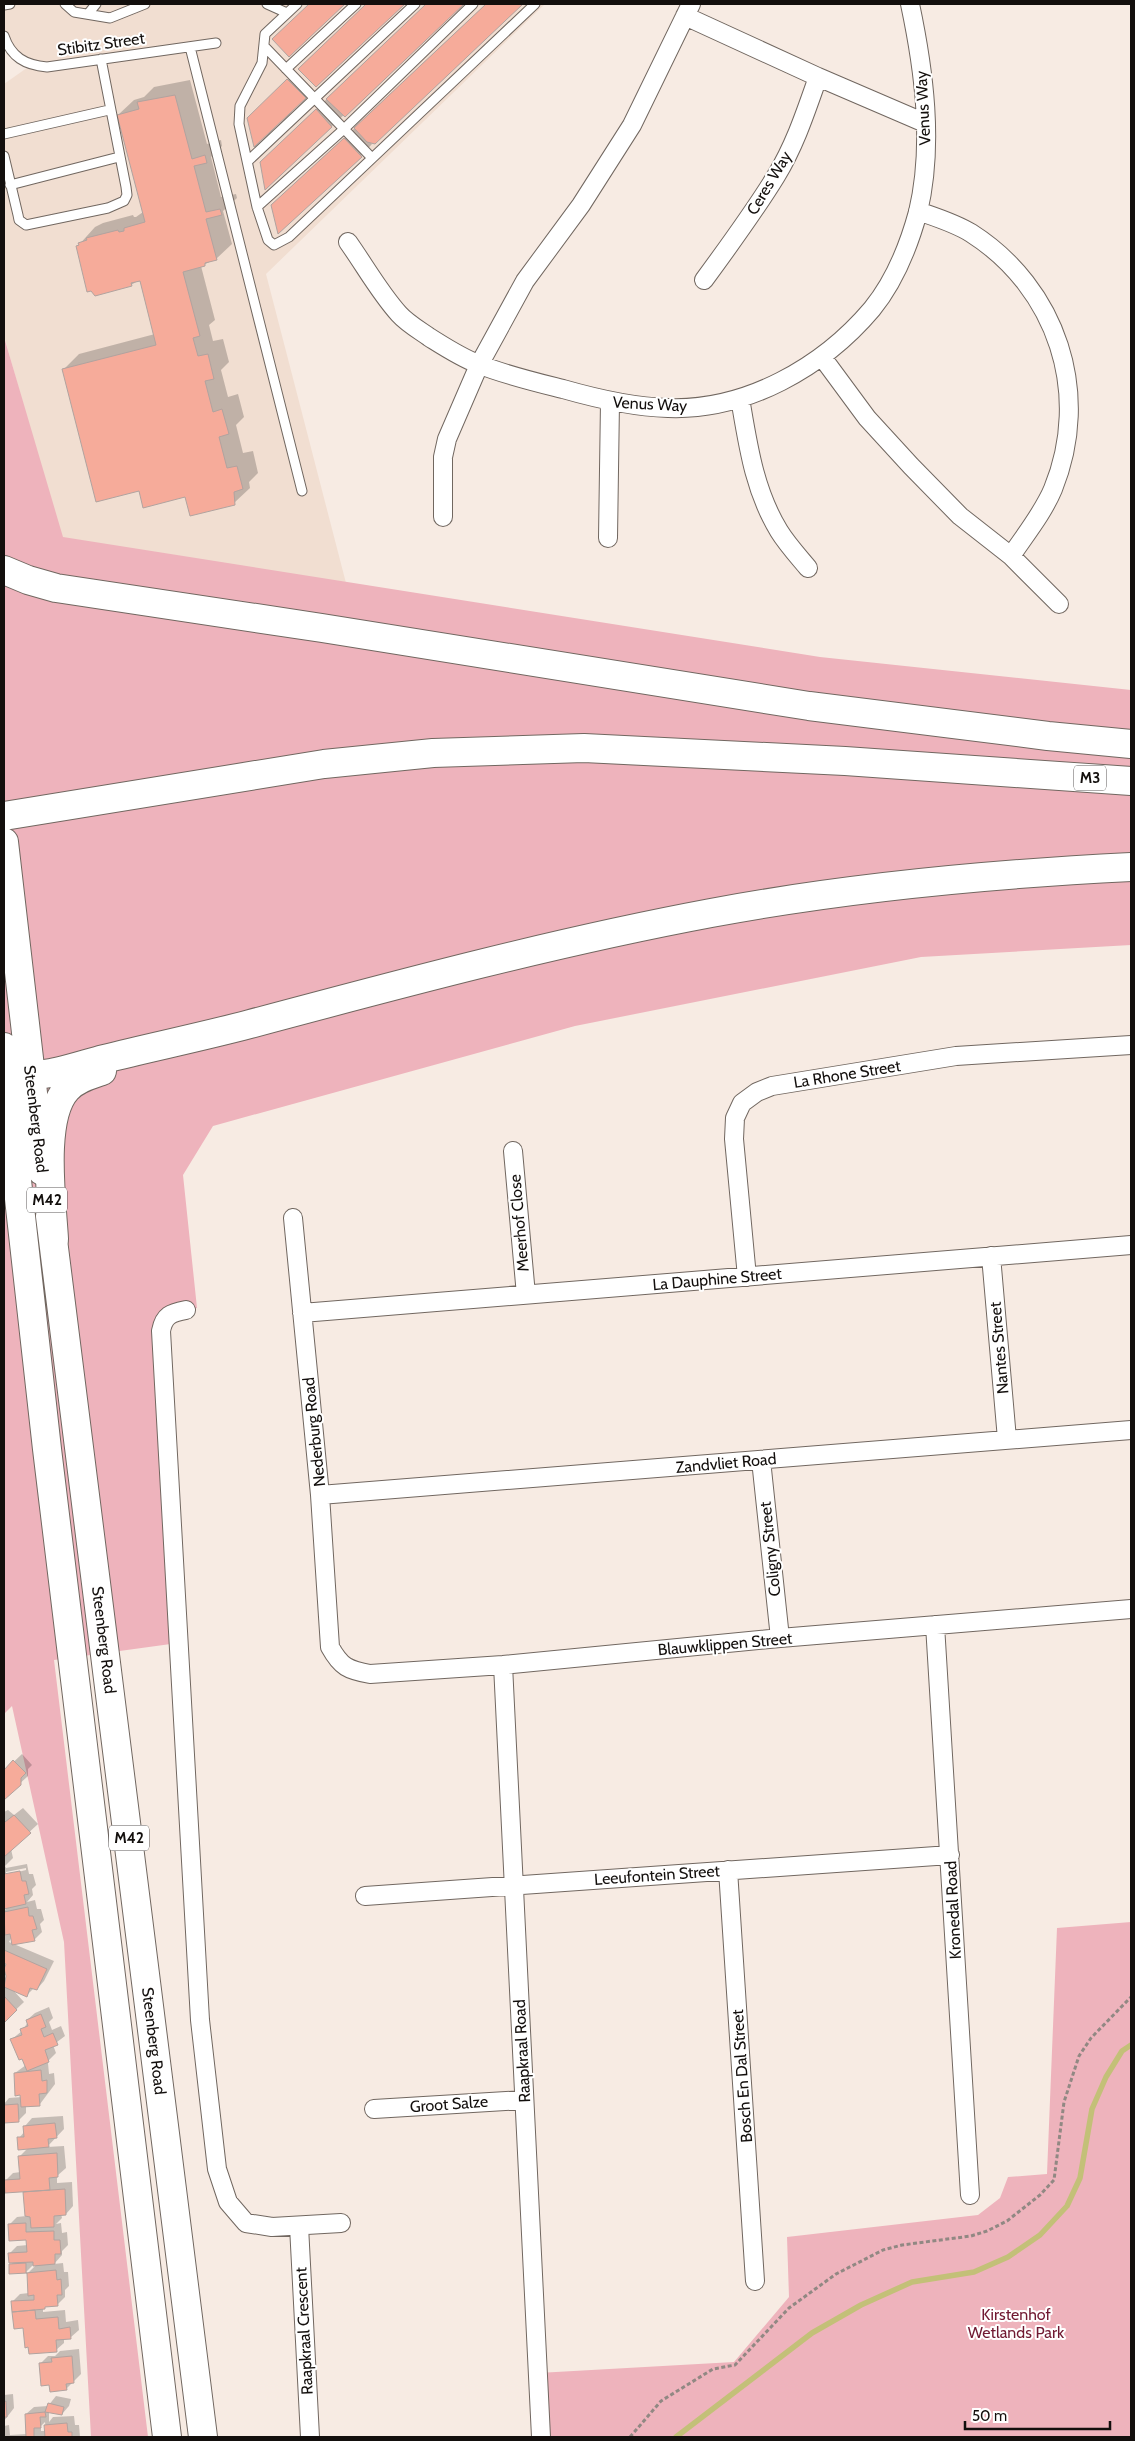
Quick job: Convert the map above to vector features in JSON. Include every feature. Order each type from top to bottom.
[{"type":"main road","points":[[4,570],[28,580],[56,588],[322,628],[790,703],[1048,736],[1131,744]]},
{"type":"main road","name":"M3","points":[[4,816],[324,764],[433,753],[584,748],[826,760],[1131,781]]},
{"type":"main road","name":"Steenberg Road","points":[[4,842],[40,1160],[54,1240],[203,2437]]},
{"type":"main road","points":[[4,1055],[14,1070],[31,1075],[173,1044],[460,968],[713,913],[882,888],[1034,872],[1131,867]]},
{"type":"main road","points":[[54,1240],[50,1147],[60,1098],[68,1087],[86,1076],[173,1044]]},
{"type":"main road","name":"Steenberg Road","points":[[4,1055],[48,1459],[168,2437]]},
{"type":"street","name":"Venus Way","points":[[348,242],[400,316],[456,354],[479,365],[610,402],[670,408],[706,405],[740,398],[780,382],[822,357],[872,308],[889,283],[909,242],[918,211],[926,159],[921,63],[910,4]]},
{"type":"street","points":[[443,518],[443,457],[447,439],[479,365],[525,282],[581,204],[632,126],[688,10],[818,77],[925,123]]},
{"type":"street","name":"Ceres Way","points":[[704,280],[745,224],[777,175],[798,132],[818,77]]},
{"type":"street","points":[[918,211],[969,231],[1010,263],[1047,315],[1061,347],[1067,372],[1069,411],[1065,451],[1053,490],[1010,556]]},
{"type":"street","points":[[822,357],[868,418],[911,466],[960,516],[1010,556],[1059,604]]},
{"type":"street","points":[[740,398],[755,478],[764,503],[780,533],[808,568]]},
{"type":"street","points":[[608,538],[610,402]]},
{"type":"street","name":"La Rhone Street","points":[[747,1277],[734,1139],[735,1118],[742,1103],[757,1092],[795,1082],[956,1056],[1131,1045]]},
{"type":"street","name":"Meerhof Close","points":[[513,1150],[526,1295]]},
{"type":"street","name":"Nederburg Road","points":[[293,1218],[320,1495],[330,1647]]},
{"type":"street","name":"La Dauphine Street","points":[[302,1313],[1131,1245]]},
{"type":"street","name":"Nantes Street","points":[[992,1256],[1007,1439]]},
{"type":"street","points":[[186,1310],[171,1313],[164,1320],[161,1331],[200,2020],[217,2169],[228,2202],[246,2223],[272,2227],[341,2223]]},
{"type":"street","name":"Zandvliet Road","points":[[320,1495],[1131,1430]]},
{"type":"street","name":"Coligny Street","points":[[761,1460],[780,1638]]},
{"type":"street","name":"Blauwklippen Street","points":[[330,1647],[339,1663],[353,1671],[370,1674],[503,1665],[780,1638],[1131,1609]]},
{"type":"street","name":"Kronedal Road","points":[[935,1625],[970,2195]]},
{"type":"street","name":"Raapkraal Road","points":[[503,1665],[541,2437]]},
{"type":"street","name":"Leeufontein Street","points":[[365,1896],[514,1884],[950,1855]]},
{"type":"street","name":"Bosch En Dal Street","points":[[728,1870],[756,2281]]},
{"type":"street","name":"Groot Salze","points":[[374,2109],[524,2100]]},
{"type":"street","name":"Raapkraal Crescent","points":[[299,2226],[310,2437]]},
{"type":"lane","points":[[4,5],[10,4]]},
{"type":"lane","points":[[64,4],[74,12],[110,18],[145,4]]},
{"type":"lane","points":[[88,14],[96,4]]},
{"type":"lane","points":[[268,4],[287,13]]},
{"type":"lane","points":[[297,4],[266,34],[262,63],[240,106],[238,124],[257,206],[268,240],[274,245],[282,242],[534,4]]},
{"type":"lane","points":[[286,69],[356,4]]},
{"type":"lane","points":[[248,161],[415,4]]},
{"type":"lane","points":[[257,206],[344,129],[473,4]]},
{"type":"lane","name":"Stibitz Street","points":[[4,36],[14,55],[31,65],[47,67],[216,43]]},
{"type":"lane","points":[[190,46],[302,491]]},
{"type":"lane","points":[[264,46],[372,158]]},
{"type":"lane","points":[[4,156],[19,220],[26,225],[108,208],[124,201],[127,194],[109,110],[101,59]]},
{"type":"lane","points":[[4,134],[109,110]]},
{"type":"lane","points":[[10,185],[119,157]]},
{"type":"path","points":[[630,2437],[661,2401],[713,2369],[735,2365],[789,2308],[836,2274],[883,2250],[902,2245],[972,2236],[1007,2221],[1040,2195],[1054,2180],[1064,2102],[1079,2056],[1091,2038],[1131,1996]]},
{"type":"shaded area","points":[[4,4],[545,4],[266,274],[346,583],[61,538],[4,336],[4,84],[31,65],[23,61],[4,36]]},
{"type":"green space","points":[[4,337],[63,537],[820,657],[1131,690],[1131,945],[921,957],[575,1026],[213,1126],[183,1175],[197,1308],[186,1310],[163,1320],[178,1643],[54,1660],[148,2437],[91,2437],[64,1942],[12,1706],[4,1714]]},
{"type":"green space","name":"Kirstenhof Wetlands Park","points":[[1131,1922],[1131,2437],[541,2437],[538,2373],[734,2362],[789,2297],[787,2237],[978,2215],[1000,2198],[1008,2177],[1047,2174],[1057,1928]]},
{"type":"building","points":[[309,4],[345,4],[289,57],[272,39]]},
{"type":"building","points":[[366,4],[405,4],[316,87],[298,69]]},
{"type":"building","points":[[426,4],[464,4],[345,117],[326,99]]},
{"type":"building","points":[[486,4],[523,4],[375,144],[367,142],[354,128]]},
{"type":"building","points":[[287,79],[306,98],[254,147],[247,118]]},
{"type":"building","points":[[175,95],[192,159],[205,155],[207,163],[194,166],[206,212],[220,209],[222,215],[206,219],[217,260],[205,263],[205,266],[183,272],[200,336],[193,338],[198,356],[208,354],[214,379],[205,381],[213,412],[222,409],[229,434],[219,437],[227,468],[237,466],[243,489],[234,492],[235,505],[190,516],[185,497],[143,508],[139,491],[96,502],[62,369],[156,345],[140,281],[131,283],[132,286],[95,296],[91,291],[87,292],[76,246],[79,245],[78,243],[87,240],[86,238],[118,230],[119,232],[124,231],[124,228],[145,222],[117,115],[139,109],[137,102]]},
{"type":"building","points":[[316,109],[332,127],[265,190],[260,162]]},
{"type":"building","points":[[344,138],[362,157],[278,234],[271,205]]},
{"type":"building","points":[[13,1760],[26,1773],[21,1778],[21,1785],[4,1800],[4,1770]]},
{"type":"building","points":[[14,1815],[31,1833],[4,1857],[4,1821]]},
{"type":"building","points":[[20,1871],[22,1881],[26,1881],[29,1894],[24,1895],[26,1904],[4,1909],[4,1874]]},
{"type":"building","points":[[28,1907],[29,1916],[33,1916],[37,1929],[32,1930],[35,1941],[12,1945],[10,1934],[5,1935],[4,1912]]},
{"type":"building","points":[[4,1950],[47,1969],[37,1990],[30,1988],[27,1997],[4,1987],[6,1976],[4,1969],[6,1964],[4,1963]]},
{"type":"building","points":[[4,1996],[17,2010],[4,2023]]},
{"type":"building","points":[[41,2014],[46,2027],[41,2029],[44,2037],[53,2033],[58,2045],[45,2050],[49,2062],[27,2071],[22,2059],[19,2060],[10,2039],[22,2035],[20,2029],[28,2026],[26,2020]]},
{"type":"building","points":[[41,2070],[42,2081],[47,2080],[47,2093],[39,2094],[40,2106],[21,2107],[20,2095],[15,2096],[14,2073]]},
{"type":"building","points":[[18,2104],[19,2122],[4,2123],[4,2105]]},
{"type":"building","points":[[55,2123],[57,2138],[48,2139],[49,2147],[18,2150],[17,2137],[24,2137],[23,2126]]},
{"type":"building","points":[[57,2153],[58,2177],[49,2178],[50,2190],[5,2193],[4,2180],[20,2179],[18,2156]]},
{"type":"building","points":[[65,2189],[66,2215],[54,2216],[54,2227],[31,2228],[30,2217],[25,2216],[23,2192]]},
{"type":"building","points":[[26,2223],[26,2232],[54,2231],[54,2240],[60,2240],[61,2254],[55,2254],[55,2264],[33,2266],[33,2262],[9,2263],[8,2253],[27,2252],[26,2240],[9,2241],[8,2224]]},
{"type":"building","points":[[26,2263],[26,2273],[56,2270],[57,2280],[61,2279],[62,2295],[57,2295],[58,2306],[12,2312],[11,2301],[34,2300],[34,2295],[28,2296],[27,2273],[9,2274],[9,2264]]},
{"type":"building","points":[[35,2310],[36,2319],[58,2317],[59,2329],[70,2327],[71,2339],[56,2340],[57,2352],[29,2354],[28,2347],[25,2348],[23,2328],[14,2329],[12,2312]]},
{"type":"building","points":[[72,2356],[74,2383],[66,2384],[67,2390],[50,2392],[49,2385],[41,2386],[39,2363],[52,2362],[51,2358]]},
{"type":"building","points":[[6,2401],[7,2417],[4,2417],[4,2402]]},
{"type":"building","points":[[48,2403],[64,2407],[62,2415],[45,2412]]},
{"type":"building","points":[[45,2412],[46,2417],[40,2417],[41,2428],[34,2428],[34,2437],[26,2437],[25,2414]]},
{"type":"building","points":[[67,2423],[68,2432],[72,2432],[72,2437],[45,2437],[44,2425]]},
{"type":"waterway","points":[[676,2437],[812,2333],[861,2305],[912,2282],[974,2272],[1008,2257],[1040,2235],[1067,2206],[1080,2178],[1092,2109],[1106,2077],[1122,2051],[1131,2045]]}]
